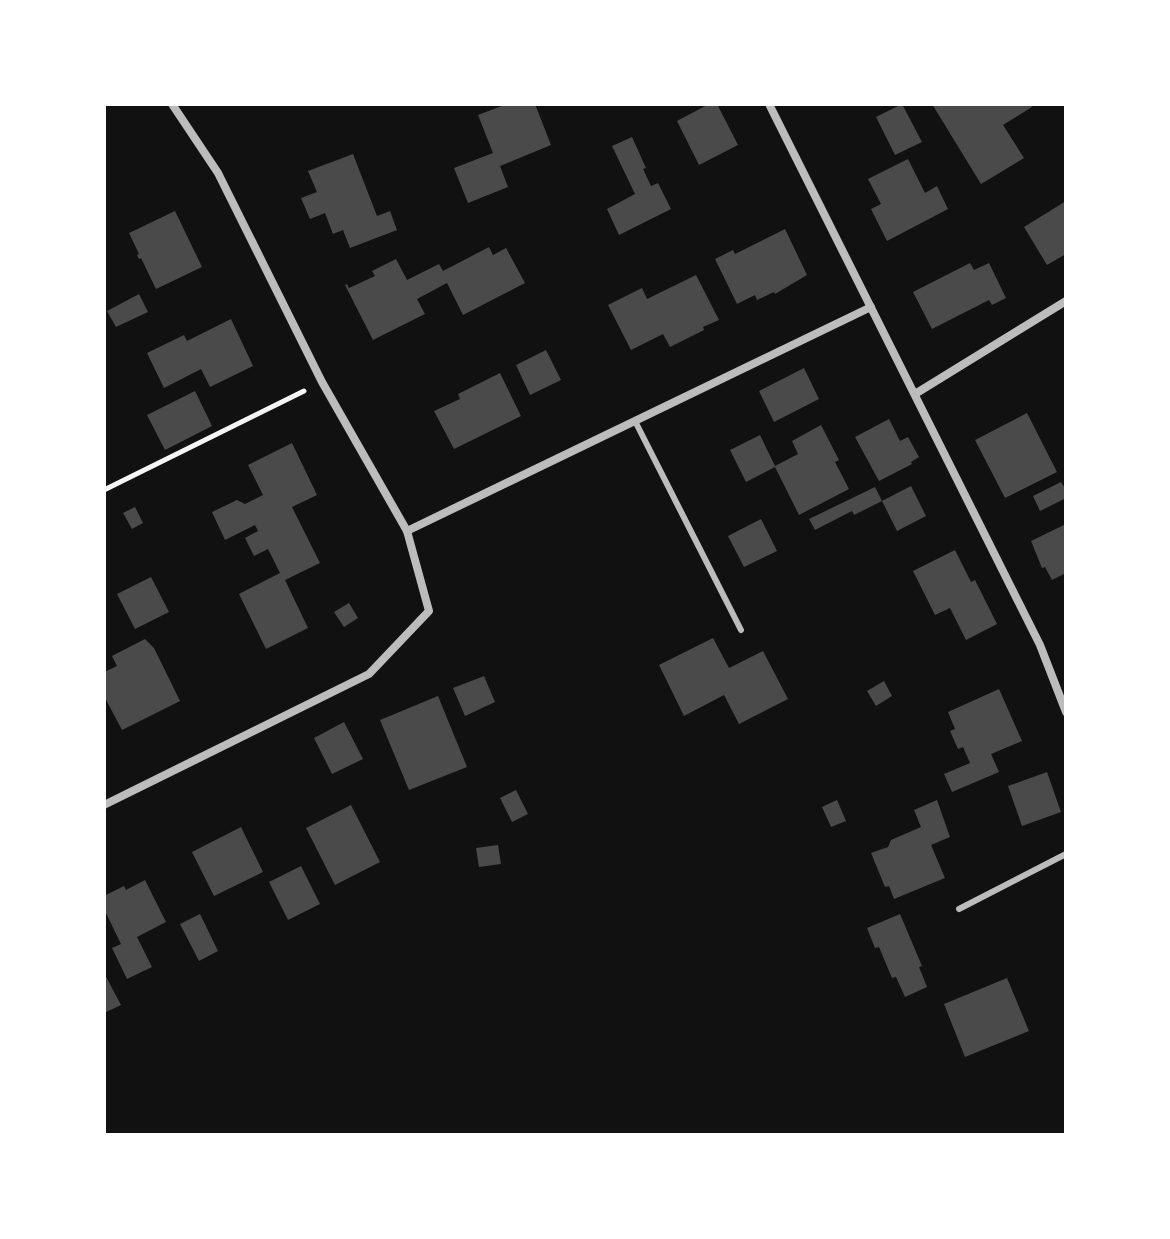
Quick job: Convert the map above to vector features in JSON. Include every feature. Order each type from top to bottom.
[{"type":"street","points":[[104,805],[369,674],[429,611],[407,531],[322,382],[218,173],[172,104]]},
{"type":"street","points":[[769,104],[1040,645],[1066,712]]},
{"type":"street","points":[[915,394],[1066,301]]},
{"type":"street","points":[[407,531],[871,307]]},
{"type":"lane","points":[[635,421],[741,630]]},
{"type":"lane","points":[[959,909],[1066,854]]},
{"type":"path","points":[[104,490],[322,382]]},
{"type":"building","points":[[507,104],[535,104],[551,145],[500,166],[508,187],[468,203],[454,168],[493,153],[478,115]]},
{"type":"building","points":[[709,104],[717,104],[738,145],[699,165],[677,121]]},
{"type":"building","points":[[902,104],[922,142],[895,155],[876,117]]},
{"type":"building","points":[[932,104],[1030,104],[1032,107],[1003,125],[1024,158],[981,184]]},
{"type":"building","points":[[632,137],[651,186],[658,183],[671,209],[619,235],[607,209],[635,194],[612,146]]},
{"type":"building","points":[[353,154],[377,216],[390,211],[397,230],[350,248],[343,230],[333,234],[325,213],[310,219],[301,198],[317,192],[308,171]]},
{"type":"building","points":[[908,159],[925,193],[937,186],[948,209],[887,241],[871,209],[881,204],[868,179]]},
{"type":"building","points":[[1066,201],[1066,254],[1047,265],[1024,227]]},
{"type":"building","points":[[175,211],[202,267],[156,289],[129,233]]},
{"type":"building","points":[[785,229],[807,275],[775,294],[757,300],[755,295],[737,304],[715,259],[733,250],[735,254]]},
{"type":"building","points":[[489,247],[493,255],[506,248],[525,283],[463,315],[447,283],[417,299],[425,314],[373,340],[345,285],[349,288],[375,276],[372,271],[396,259],[407,280],[439,264],[443,271]]},
{"type":"building","points":[[970,263],[974,270],[989,263],[1006,298],[992,305],[989,300],[932,329],[913,292]]},
{"type":"building","points":[[696,275],[719,320],[670,347],[663,334],[631,350],[608,305],[642,288],[647,299]]},
{"type":"building","points":[[139,294],[148,312],[116,327],[107,311]]},
{"type":"building","points":[[231,319],[253,366],[210,387],[201,369],[164,388],[147,353],[184,335],[187,341]]},
{"type":"building","points":[[546,350],[561,380],[530,395],[516,365]]},
{"type":"building","points":[[804,368],[819,399],[774,422],[759,391]]},
{"type":"building","points":[[500,373],[521,416],[454,449],[434,411],[460,399],[458,394]]},
{"type":"building","points":[[195,391],[212,426],[165,450],[147,415]]},
{"type":"building","points":[[1027,413],[1057,472],[1005,498],[975,440]]},
{"type":"building","points":[[889,419],[900,441],[908,437],[919,457],[912,464],[879,481],[855,437]]},
{"type":"building","points":[[821,425],[839,460],[835,462],[849,489],[799,515],[775,467],[746,482],[730,450],[760,435],[775,466],[798,454],[792,441]]},
{"type":"building","points":[[292,443],[317,495],[292,507],[320,563],[285,580],[308,628],[266,649],[239,594],[280,573],[268,549],[254,556],[245,538],[258,531],[255,525],[225,540],[212,512],[237,500],[245,504],[263,495],[248,465]]},
{"type":"building","points":[[1061,482],[1066,498],[1040,511],[1033,496]]},
{"type":"building","points":[[911,486],[926,516],[897,531],[882,501]]},
{"type":"building","points":[[875,487],[882,501],[854,515],[852,511],[815,530],[809,519]]},
{"type":"building","points":[[135,507],[143,523],[132,529],[123,513]]},
{"type":"building","points":[[761,519],[777,551],[744,567],[728,536]]},
{"type":"building","points":[[1066,524],[1066,573],[1052,580],[1045,567],[1042,568],[1031,541]]},
{"type":"building","points":[[955,550],[971,582],[975,580],[997,624],[966,640],[950,608],[935,615],[913,571]]},
{"type":"building","points":[[151,577],[169,612],[135,629],[117,594]]},
{"type":"building","points":[[349,603],[358,618],[344,627],[334,612]]},
{"type":"building","points":[[713,638],[729,668],[763,651],[788,699],[739,724],[724,695],[684,716],[659,665]]},
{"type":"building","points":[[145,639],[154,648],[180,701],[122,730],[104,696],[104,672],[117,666],[112,656]]},
{"type":"building","points":[[484,676],[495,702],[465,716],[453,688]]},
{"type":"building","points":[[884,681],[892,696],[876,706],[867,691]]},
{"type":"building","points":[[999,689],[1022,741],[991,754],[999,772],[952,792],[944,774],[970,763],[963,747],[958,749],[950,731],[955,729],[948,712]]},
{"type":"building","points":[[438,696],[467,767],[409,790],[380,720]]},
{"type":"building","points":[[344,722],[363,759],[332,774],[314,738]]},
{"type":"building","points":[[1047,772],[1061,812],[1022,826],[1008,786]]},
{"type":"building","points":[[516,790],[528,814],[512,822],[500,798]]},
{"type":"building","points":[[837,800],[846,821],[831,827],[822,807]]},
{"type":"building","points":[[937,800],[950,837],[931,845],[945,878],[894,899],[889,886],[885,887],[871,853],[888,847],[891,840],[921,827],[914,810]]},
{"type":"building","points":[[351,805],[380,862],[335,885],[306,828]]},
{"type":"building","points":[[241,827],[263,872],[214,896],[192,852]]},
{"type":"building","points":[[498,845],[501,864],[479,867],[476,848]]},
{"type":"building","points":[[301,866],[320,904],[288,920],[269,882]]},
{"type":"building","points":[[145,880],[166,922],[137,937],[152,967],[127,979],[112,948],[121,944],[104,909],[104,896],[124,886],[126,890]]},
{"type":"building","points":[[200,914],[218,951],[199,961],[180,924]]},
{"type":"building","points":[[900,914],[922,966],[919,967],[927,987],[905,997],[896,977],[892,978],[879,947],[875,948],[867,928]]},
{"type":"building","points":[[104,973],[121,1005],[104,1013]]},
{"type":"building","points":[[1007,978],[1029,1031],[965,1057],[944,1004]]}]
